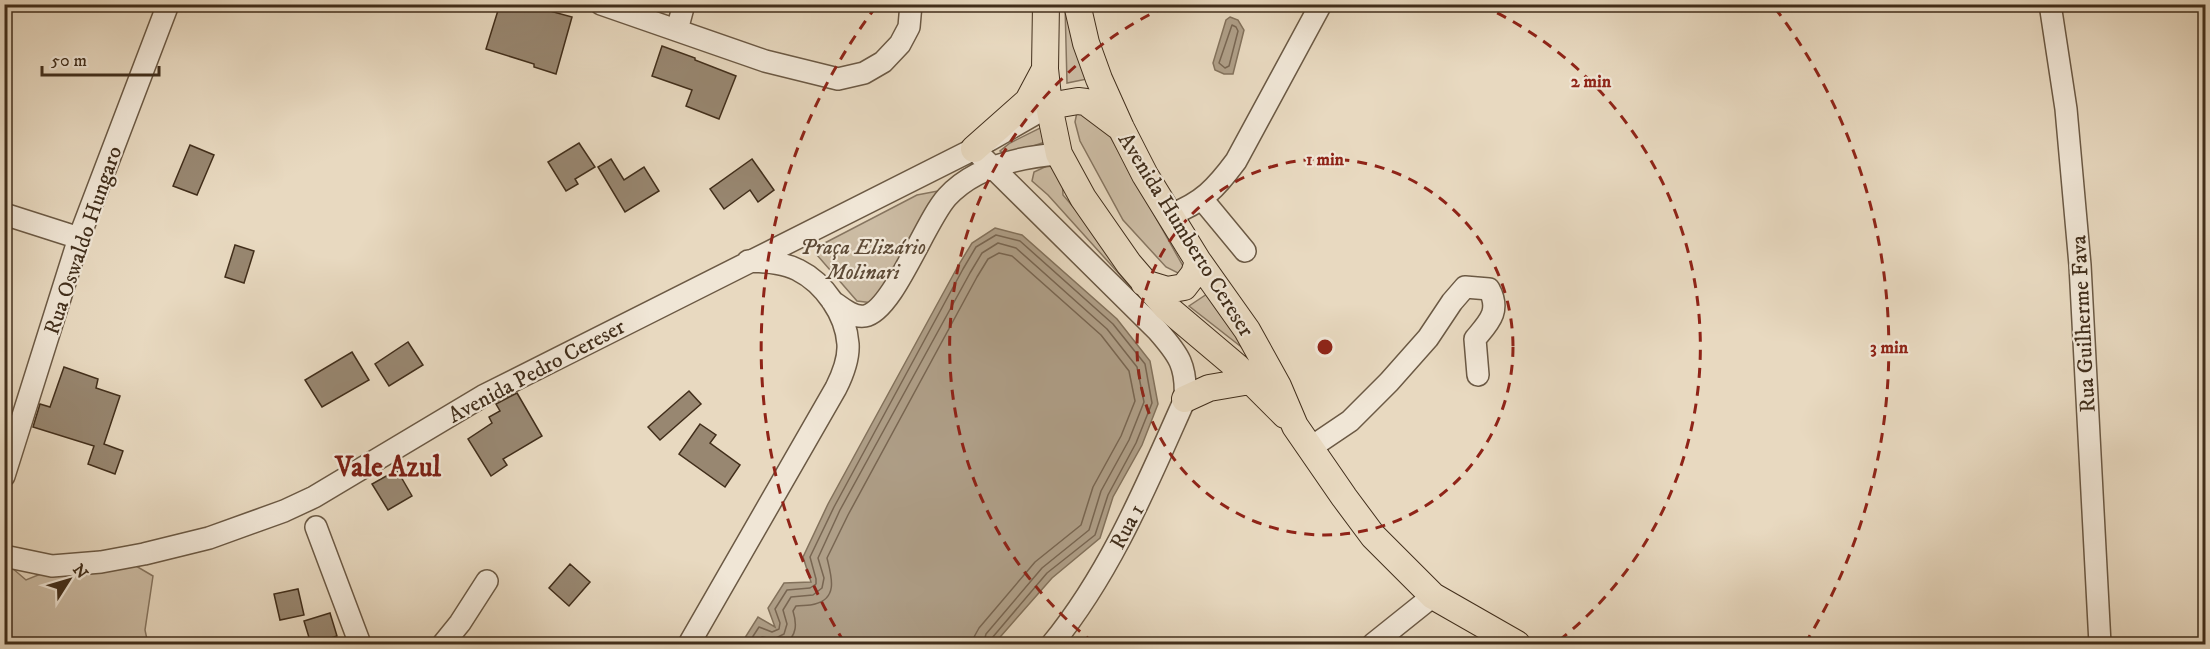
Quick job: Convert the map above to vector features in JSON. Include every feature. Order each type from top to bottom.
[{"type":"main road","name":"Avenida Humberto Cereser","points":[[1046,4],[1045,69],[1048,106],[1059,154],[1083,198],[1103,230],[1144,283],[1179,320],[1237,367],[1296,426]]},
{"type":"main road","name":"Avenida Humberto Cereser","points":[[1077,4],[1089,51],[1121,128],[1145,175],[1198,261],[1247,330],[1278,386],[1296,426],[1310,448],[1373,536],[1433,596],[1518,645]]},
{"type":"main road","points":[[974,149],[1028,101],[1045,69]]},
{"type":"main road","points":[[1048,106],[1078,101],[1086,102],[1121,128]]},
{"type":"main road","points":[[1144,283],[1167,290],[1184,287],[1194,274],[1198,261]]},
{"type":"main road","points":[[1185,399],[1209,388],[1250,381]]},
{"type":"street","points":[[601,4],[765,61],[838,79],[864,73],[883,62],[900,44],[909,27],[911,4]]},
{"type":"street","points":[[677,30],[684,4]]},
{"type":"street","name":"Rua Guilherme Fava","points":[[2050,4],[2066,109],[2080,265],[2100,645]]},
{"type":"street","name":"Rua Oswaldo Hungaro","points":[[4,476],[79,238],[167,7]]},
{"type":"street","points":[[1170,215],[1202,199],[1219,185],[1236,161],[1324,7]]},
{"type":"street","name":"Avenida Pedro Cereser","points":[[4,556],[52,566],[101,562],[209,538],[284,511],[314,497],[483,396],[974,149],[1048,106]]},
{"type":"street","points":[[974,149],[1174,350],[1184,367],[1185,399]]},
{"type":"street","points":[[748,261],[776,263],[797,269],[815,283],[832,301],[855,315],[864,316],[883,304],[936,210],[947,197],[971,177],[1035,156],[1059,154]]},
{"type":"street","points":[[1202,199],[1245,251]]},
{"type":"street","points":[[4,214],[79,238]]},
{"type":"street","points":[[797,269],[800,245],[809,230]]},
{"type":"street","points":[[1310,448],[1350,421],[1389,382],[1428,338],[1465,287],[1490,289],[1494,299],[1492,320],[1475,339],[1478,375]]},
{"type":"street","points":[[689,645],[843,373],[848,344],[845,329],[832,301]]},
{"type":"street","name":"Rua 1","points":[[1052,645],[1068,624],[1127,528],[1185,399]]},
{"type":"street","points":[[316,527],[360,645]]},
{"type":"street","points":[[443,645],[487,581]]},
{"type":"street","points":[[1372,645],[1433,596]]},
{"type":"green space","points":[[1065,5],[1092,78],[1067,83]]},
{"type":"green space","points":[[1077,112],[1097,113],[1183,266],[1180,274],[1166,267],[1123,220],[1080,141],[1075,122]]},
{"type":"green space","points":[[1048,124],[1051,140],[1006,155],[1000,151],[1010,143]]},
{"type":"green space","points":[[1049,165],[1062,174],[1063,195],[1145,291],[1140,297],[1048,195],[1032,181],[1034,172]]},
{"type":"green space","name":"Praça Elizário Molinari","points":[[943,190],[873,303],[857,301],[817,255],[817,247],[917,195]]},
{"type":"green space","points":[[1213,290],[1267,367],[1189,306]]},
{"type":"green space","points":[[4,561],[26,580],[53,569],[131,563],[153,576],[145,630],[148,644],[5,644]]},
{"type":"water","points":[[1230,17],[1238,20],[1244,30],[1233,74],[1224,74],[1215,70],[1213,63],[1226,20]]},
{"type":"water","points":[[995,228],[1022,235],[1117,319],[1150,361],[1158,404],[1142,445],[1113,497],[1100,538],[1052,578],[994,644],[741,644],[758,617],[775,627],[768,608],[784,583],[811,582],[803,557],[828,504],[958,266],[972,243]]},
{"type":"building","points":[[500,4],[535,4],[535,7],[572,17],[556,74],[534,67],[534,64],[486,49]]},
{"type":"building","points":[[662,46],[736,76],[719,119],[686,106],[692,90],[652,76]]},
{"type":"building","points":[[579,143],[595,167],[575,179],[578,184],[566,191],[548,162]]},
{"type":"building","points":[[190,145],[214,155],[197,195],[173,186]]},
{"type":"building","points":[[611,159],[624,180],[644,167],[659,191],[625,212],[598,167]]},
{"type":"building","points":[[752,159],[774,190],[758,202],[750,190],[724,209],[710,189]]},
{"type":"building","points":[[235,245],[254,251],[244,283],[225,277]]},
{"type":"building","points":[[408,342],[423,365],[389,386],[375,364]]},
{"type":"building","points":[[352,352],[369,380],[322,407],[305,380]]},
{"type":"building","points":[[64,367],[98,379],[96,388],[120,396],[104,444],[123,451],[115,474],[88,464],[94,446],[33,427],[40,404],[50,407]]},
{"type":"building","points":[[689,391],[701,404],[660,440],[648,427]]},
{"type":"building","points":[[517,393],[542,436],[503,459],[507,465],[491,476],[468,439],[492,423],[489,417],[500,411],[496,404]]},
{"type":"building","points":[[700,424],[716,435],[710,443],[740,465],[725,487],[679,454]]},
{"type":"building","points":[[397,470],[412,496],[388,510],[372,484]]},
{"type":"building","points":[[570,564],[590,582],[569,606],[549,588]]},
{"type":"building","points":[[298,589],[304,615],[280,620],[274,594]]},
{"type":"building","points":[[330,613],[337,636],[311,644],[304,621]]},
{"type":"district","name":"Vale Azul","points":[[388,466]]}]
